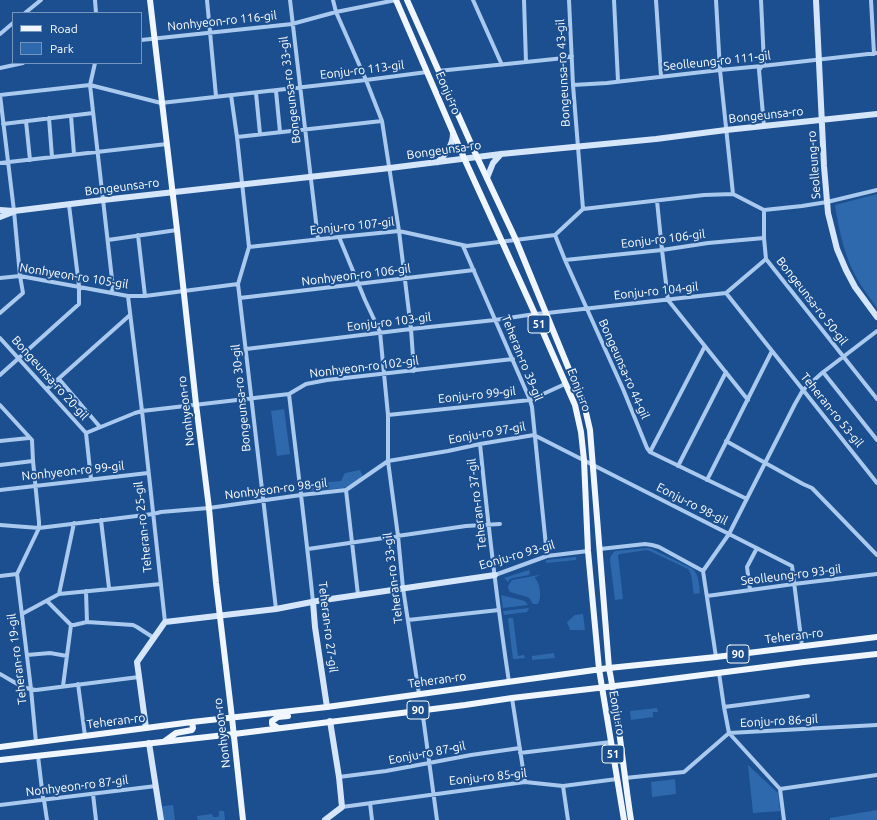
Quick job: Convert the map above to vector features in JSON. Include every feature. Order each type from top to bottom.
[{"type":"main road","name":"Nonhyeon-ro","points":[[150,0],[209,508],[243,820]]},
{"type":"main road","name":"Eonju-ro","points":[[396,0],[464,158],[575,405],[581,432],[584,460],[588,551],[599,669],[624,820]]},
{"type":"main road","name":"Eonju-ro","points":[[407,0],[516,240],[584,404],[590,430],[594,465],[609,668],[613,686],[631,820]]},
{"type":"main road","name":"Seolleung-ro","points":[[816,0],[824,166],[830,220],[837,249],[850,277],[877,317]]},
{"type":"main road","name":"Bongeunsa-ro","points":[[0,210],[14,211],[69,205],[464,158],[877,114]]},
{"type":"main road","points":[[438,162],[450,147],[453,131]]},
{"type":"main road","points":[[487,178],[493,163],[501,154]]},
{"type":"main road","name":"Bongeunsa-ro","points":[[0,217],[14,211]]},
{"type":"main road","name":"Eonju-ro 93-gil","points":[[165,622],[276,609],[316,601],[495,575]]},
{"type":"main road","name":"Teheran-ro 27-gil","points":[[313,602],[315,627],[327,707]]},
{"type":"main road","points":[[146,728],[137,662],[165,622]]},
{"type":"main road","name":"Teheran-ro","points":[[0,747],[192,722],[306,710],[599,669],[716,657],[877,636]]},
{"type":"main road","name":"90","points":[[0,760],[234,734],[512,698],[877,654]]},
{"type":"main road","points":[[278,728],[272,724],[274,719],[303,713],[306,710]]},
{"type":"main road","points":[[325,820],[342,806],[330,721]]},
{"type":"main road","points":[[165,741],[176,733],[192,730],[192,722]]},
{"type":"main road","points":[[149,743],[161,820]]},
{"type":"street","points":[[26,12],[41,0]]},
{"type":"street","points":[[95,0],[96,12]]},
{"type":"street","points":[[207,0],[216,96]]},
{"type":"street","name":"Bongeunsa-ro 33-gil","points":[[290,0],[318,239]]},
{"type":"street","points":[[333,0],[336,12],[366,80],[382,121],[399,231],[411,329],[414,371]]},
{"type":"street","name":"Nonhyeon-ro 116-gil","points":[[142,40],[292,24],[336,12],[396,0]]},
{"type":"street","points":[[473,0],[502,65]]},
{"type":"street","points":[[524,0],[526,62]]},
{"type":"street","name":"Bongeunsa-ro 43-gil","points":[[569,0],[577,146]]},
{"type":"street","points":[[614,0],[618,81]]},
{"type":"street","points":[[656,0],[660,76]]},
{"type":"street","points":[[716,0],[720,70],[733,194]]},
{"type":"street","points":[[761,0],[764,63],[759,70],[764,126]]},
{"type":"street","points":[[871,0],[875,53]]},
{"type":"street","points":[[0,34],[12,24]]},
{"type":"street","name":"Seolleung-ro 111-gil","points":[[573,85],[875,53]]},
{"type":"street","points":[[438,71],[572,56]]},
{"type":"street","points":[[0,68],[18,64]]},
{"type":"street","points":[[95,64],[90,85],[113,288],[111,293]]},
{"type":"street","name":"Eonju-ro 113-gil","points":[[161,103],[216,96],[276,91],[427,72]]},
{"type":"street","points":[[0,313],[23,293],[0,95],[90,85],[161,103]]},
{"type":"street","points":[[276,91],[280,132]]},
{"type":"street","points":[[256,93],[260,134]]},
{"type":"street","name":"Bongeunsa-ro 30-gil","points":[[231,95],[249,247],[238,284],[276,609]]},
{"type":"street","points":[[3,124],[93,113]]},
{"type":"street","points":[[71,116],[74,154]]},
{"type":"street","points":[[49,118],[52,157]]},
{"type":"street","points":[[26,121],[30,160]]},
{"type":"street","points":[[237,137],[382,121]]},
{"type":"street","points":[[0,163],[167,144]]},
{"type":"street","points":[[577,146],[582,209]]},
{"type":"street","points":[[516,240],[555,234],[582,209],[704,195],[733,194],[764,210],[827,202],[877,190]]},
{"type":"street","points":[[657,201],[668,300],[748,400]]},
{"type":"street","points":[[0,375],[79,304],[79,286],[69,205]]},
{"type":"street","name":"Bongeunsa-ro 50-gil","points":[[764,210],[766,259],[877,399]]},
{"type":"street","points":[[108,240],[177,230]]},
{"type":"street","name":"Eonju-ro 107-gil","points":[[249,247],[339,236],[399,231],[463,246],[516,240]]},
{"type":"street","name":"Bongeunsa-ro 44-gil","points":[[555,234],[565,260],[650,452]]},
{"type":"street","name":"Nonhyeon-ro 105-gil","points":[[138,235],[145,296]]},
{"type":"street","name":"Teheran-ro 33-gil","points":[[339,236],[365,300],[380,332],[388,415],[388,460],[408,620],[420,694]]},
{"type":"street","name":"Eonju-ro 106-gil","points":[[565,260],[764,238]]},
{"type":"street","name":"Teheran-ro 39-gil","points":[[463,246],[513,359],[532,407],[547,556]]},
{"type":"street","points":[[726,293],[766,259]]},
{"type":"street","name":"Nonhyeon-ro 106-gil","points":[[240,298],[359,285],[474,270]]},
{"type":"street","name":"Nonhyeon-ro 105-gil","points":[[0,278],[20,276],[128,296],[145,296],[184,291]]},
{"type":"street","points":[[184,291],[238,284]]},
{"type":"street","name":"Eonju-ro 104-gil","points":[[535,314],[726,293]]},
{"type":"street","name":"Teheran-ro 53-gil","points":[[726,293],[877,483]]},
{"type":"street","name":"Teheran-ro 25-gil","points":[[128,296],[165,622]]},
{"type":"street","name":"Eonju-ro 103-gil","points":[[246,349],[380,332],[496,320],[535,314]]},
{"type":"street","points":[[47,389],[130,315]]},
{"type":"street","points":[[716,657],[703,571],[729,534],[803,390],[823,372],[877,331]]},
{"type":"street","name":"Bongeunsa-ro 20-gil","points":[[0,338],[86,433],[91,479]]},
{"type":"street","points":[[704,346],[650,452],[747,499]]},
{"type":"street","points":[[707,480],[772,351]]},
{"type":"street","name":"Nonhyeon-ro 102-gil","points":[[86,433],[142,411],[289,394],[306,384],[328,380],[513,359]]},
{"type":"street","points":[[678,466],[726,372]]},
{"type":"street","points":[[823,372],[877,440]]},
{"type":"street","points":[[59,379],[100,427]]},
{"type":"street","name":"Eonju-ro 99-gil","points":[[388,415],[530,400],[565,384]]},
{"type":"street","name":"Teheran-ro 27-gil","points":[[289,394],[313,602]]},
{"type":"street","points":[[0,405],[32,440],[39,522],[39,528],[17,574],[0,576]]},
{"type":"street","name":"Eonju-ro 97-gil","points":[[388,460],[448,451],[534,435],[584,460]]},
{"type":"street","points":[[0,441],[29,438]]},
{"type":"street","points":[[726,441],[812,488],[877,555]]},
{"type":"street","name":"Teheran-ro 37-gil","points":[[480,444],[488,524],[509,682]]},
{"type":"street","name":"Nonhyeon-ro 98-gil","points":[[0,525],[39,528],[346,490],[388,460]]},
{"type":"street","name":"Eonju-ro 98-gil","points":[[584,460],[792,566],[794,584]]},
{"type":"street","points":[[0,465],[33,461]]},
{"type":"street","name":"Nonhyeon-ro 99-gil","points":[[0,490],[148,473]]},
{"type":"street","name":"Nonhyeon-ro 98-gil","points":[[346,490],[358,595]]},
{"type":"street","points":[[101,520],[109,588]]},
{"type":"street","points":[[59,594],[74,523]]},
{"type":"street","points":[[308,549],[466,526],[500,524]]},
{"type":"street","points":[[600,549],[644,544],[652,545],[703,571]]},
{"type":"street","points":[[750,590],[748,567],[757,548]]},
{"type":"street","name":"Eonju-ro 93-gil","points":[[495,575],[547,556],[588,551]]},
{"type":"street","name":"Teheran-ro 19-gil","points":[[17,574],[36,742]]},
{"type":"street","name":"Seolleung-ro 93-gil","points":[[707,596],[877,574]]},
{"type":"street","points":[[22,614],[59,594],[161,584]]},
{"type":"street","points":[[794,584],[802,646]]},
{"type":"street","points":[[86,591],[87,622]]},
{"type":"street","points":[[47,601],[71,625]]},
{"type":"street","points":[[408,620],[499,610]]},
{"type":"street","points":[[71,625],[94,622],[132,625],[154,638]]},
{"type":"street","points":[[63,686],[71,625]]},
{"type":"street","points":[[27,655],[50,653],[67,656]]},
{"type":"street","points":[[719,673],[724,707],[730,733],[780,789],[784,820]]},
{"type":"street","points":[[0,674],[31,690],[138,677]]},
{"type":"street","points":[[78,684],[85,736]]},
{"type":"street","points":[[724,707],[808,696]]},
{"type":"street","points":[[512,698],[525,782]]},
{"type":"street","points":[[422,710],[437,820]]},
{"type":"street","name":"Eonju-ro 86-gil","points":[[625,778],[684,772],[730,733],[877,725]]},
{"type":"street","points":[[520,753],[611,742]]},
{"type":"street","name":"Eonju-ro 87-gil","points":[[339,777],[386,771],[471,755],[520,748]]},
{"type":"street","points":[[38,756],[47,820]]},
{"type":"street","points":[[780,789],[877,775]]},
{"type":"street","name":"Eonju-ro 85-gil","points":[[342,806],[525,782],[563,786],[617,779]]},
{"type":"street","name":"Nonhyeon-ro 87-gil","points":[[0,805],[156,786]]},
{"type":"street","points":[[563,786],[568,820]]},
{"type":"street","points":[[93,794],[96,820]]},
{"type":"street","points":[[370,803],[372,820]]},
{"type":"green space","points":[[877,194],[877,308],[861,285],[850,264],[841,235],[835,205]]},
{"type":"green space","points":[[284,409],[290,454],[277,456],[271,411]]},
{"type":"green space","points":[[360,470],[362,478],[344,488],[308,491],[306,489],[305,483],[309,481],[310,484],[341,481],[345,473]]},
{"type":"green space","points":[[650,548],[693,569],[698,577],[700,593],[694,594],[692,578],[688,569],[647,550],[618,555],[623,599],[615,600],[610,560],[611,555],[615,551]]},
{"type":"green space","points":[[576,557],[576,560],[546,563],[546,560]]},
{"type":"green space","points":[[529,570],[529,575],[510,579],[508,582],[504,578]]},
{"type":"green space","points":[[539,575],[535,577],[540,590],[538,604],[533,604],[527,597],[510,592],[508,588],[512,580]]},
{"type":"green space","points":[[501,595],[525,601],[528,605],[503,608]]},
{"type":"green space","points":[[529,608],[527,612],[504,615],[503,611]]},
{"type":"green space","points":[[583,614],[585,630],[570,630],[567,622],[575,615]]},
{"type":"green space","points":[[509,618],[513,618],[518,656],[524,655],[525,658],[513,659]]},
{"type":"green space","points":[[554,653],[555,658],[532,660],[532,656]]},
{"type":"green space","points":[[657,708],[658,712],[653,712],[653,717],[631,720],[630,711]]},
{"type":"green space","points":[[748,765],[778,793],[780,811],[753,813]]},
{"type":"green space","points":[[675,779],[676,794],[652,797],[651,782]]},
{"type":"green space","points":[[173,805],[175,820],[163,820],[163,806]]},
{"type":"green space","points":[[877,810],[877,820],[830,820],[830,818]]},
{"type":"green space","points":[[219,811],[224,811],[225,820],[198,820],[197,816],[212,814],[213,817],[218,817]]}]
